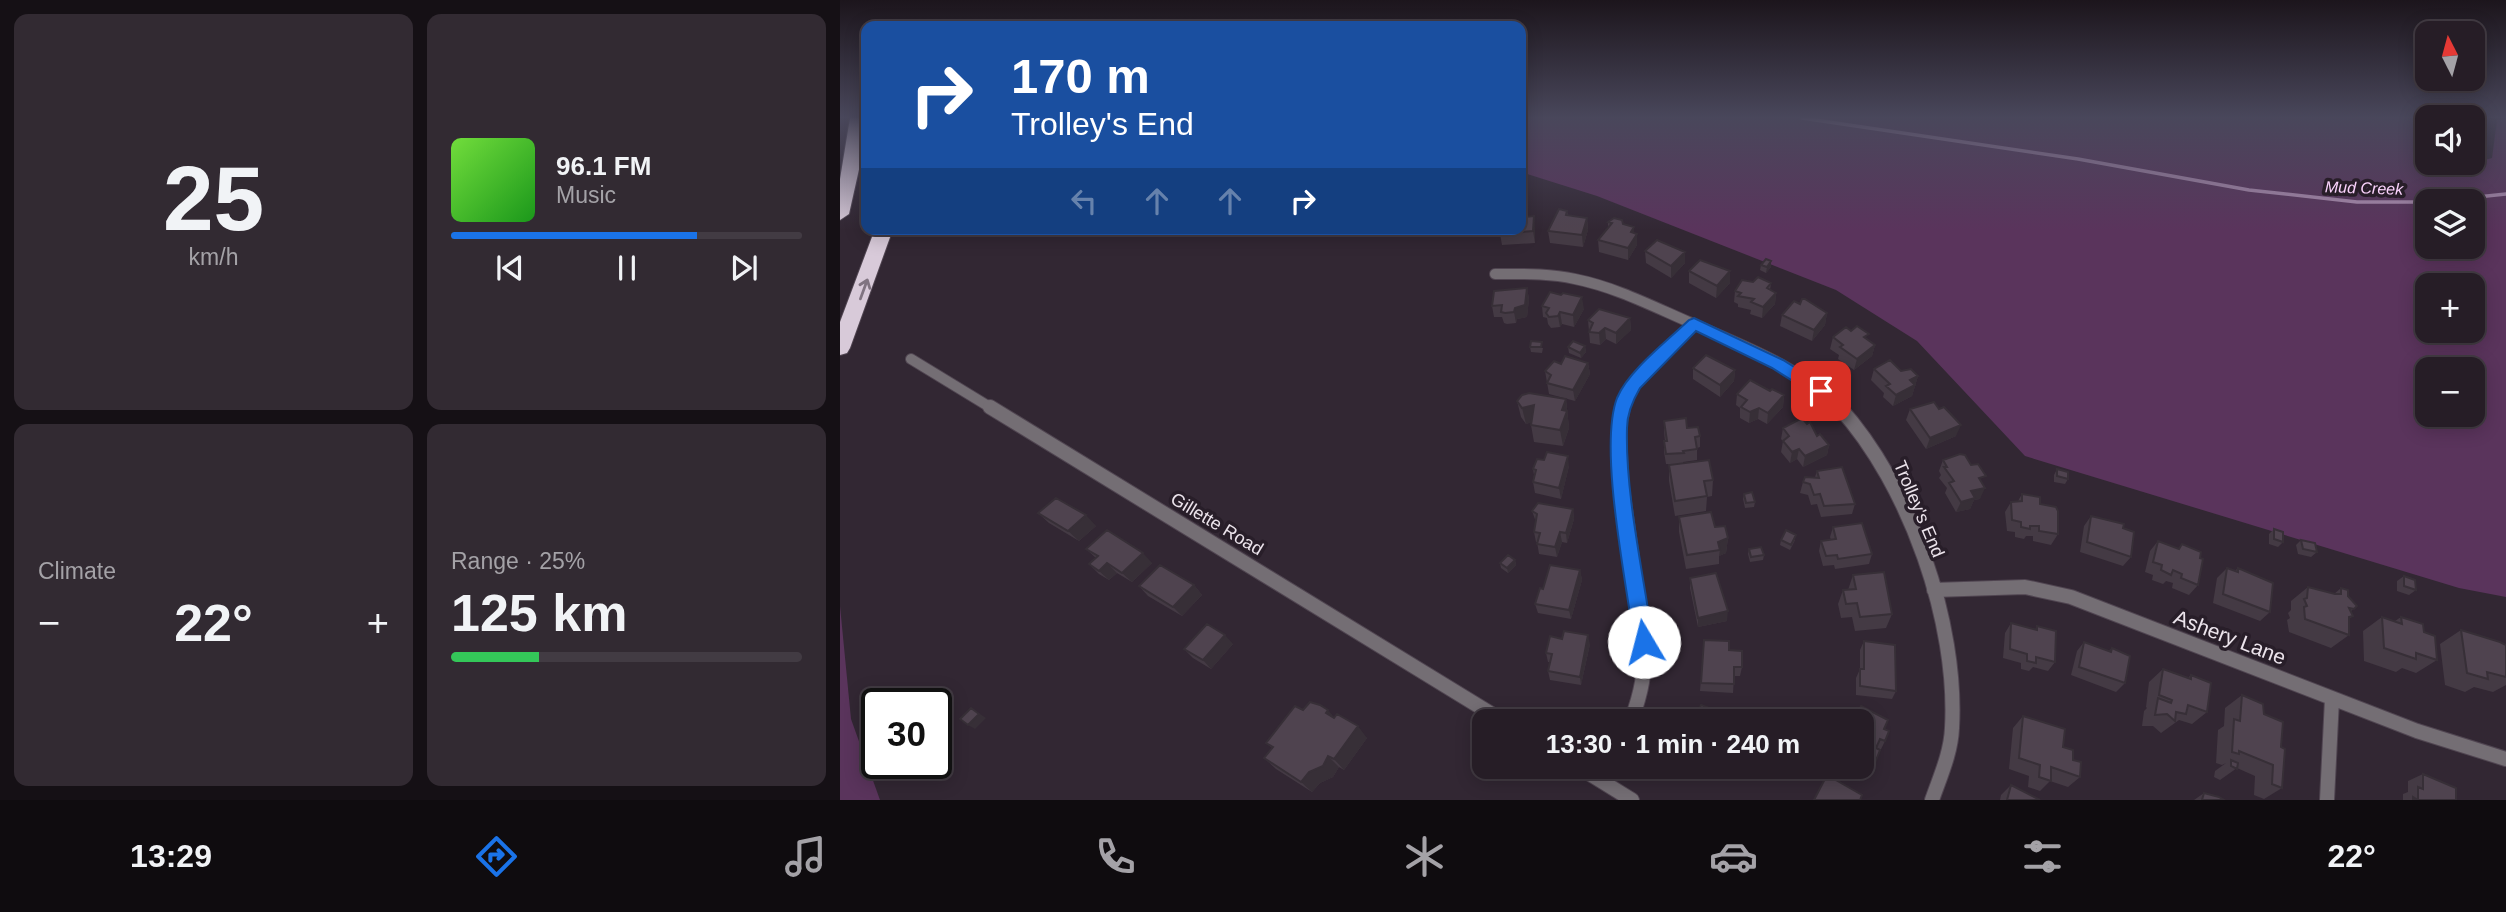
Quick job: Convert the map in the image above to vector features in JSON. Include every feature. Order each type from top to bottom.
[{"type":"highway","points":[[840,214],[854,155]]},
{"type":"highway","points":[[840,348],[882,235]]},
{"type":"street","name":"Trolley's End","points":[[1494,274],[1532,272],[1576,278],[1614,288],[1694,324],[1809,382],[1856,425],[1874,450],[1892,484],[1934,590],[1949,656],[1954,705],[1952,731],[1932,800]]},
{"type":"street","points":[[1635,709],[1643,689],[1644,642],[1621,481],[1619,426],[1625,399],[1634,384],[1694,324]]},
{"type":"street","name":"Gillette Road","points":[[911,359],[1483,709]]},
{"type":"street","name":"Ashery Lane","points":[[1934,590],[2025,587],[2058,594],[2417,731],[2506,759]]},
{"type":"street","points":[[2327,800],[2332,699]]},
{"type":"street","points":[[1609,779],[1632,800]]},
{"type":"shaded area","points":[[1526,155],[2415,155],[2415,175],[2485,175],[2485,160],[2492,155],[2506,155],[2506,597],[2459,588],[2025,456],[1917,341],[1836,290],[1597,196],[1526,174]]},
{"type":"shaded area","points":[[840,606],[851,719],[861,747],[861,779],[872,779],[880,800],[840,800]]},
{"type":"building","points":[[1559,209],[1567,211],[1566,215],[1587,218],[1582,235],[1548,231]]},
{"type":"building","points":[[1534,216],[1533,231],[1526,232],[1526,217]]},
{"type":"building","points":[[1614,218],[1634,227],[1631,232],[1637,234],[1628,248],[1598,240],[1612,223],[1608,222]]},
{"type":"building","points":[[1657,240],[1685,252],[1671,266],[1645,251]]},
{"type":"building","points":[[1766,259],[1771,261],[1767,267],[1761,265]]},
{"type":"building","points":[[1700,260],[1730,271],[1717,286],[1689,271]]},
{"type":"building","points":[[1758,277],[1771,283],[1767,288],[1776,293],[1763,307],[1751,302],[1754,299],[1738,296],[1741,293],[1735,291],[1742,280],[1753,282]]},
{"type":"building","points":[[1527,288],[1525,305],[1515,308],[1514,312],[1501,312],[1502,305],[1492,306],[1494,291]]},
{"type":"building","points":[[1550,292],[1582,297],[1573,315],[1560,312],[1558,316],[1549,317],[1546,313],[1549,308],[1542,306]]},
{"type":"building","points":[[1802,299],[1827,313],[1814,330],[1782,315],[1794,301],[1800,304]]},
{"type":"building","points":[[1599,309],[1630,318],[1616,333],[1605,328],[1599,333],[1589,332],[1593,323],[1588,320]]},
{"type":"building","points":[[1857,326],[1869,334],[1864,337],[1875,345],[1857,359],[1840,347],[1843,345],[1833,337],[1846,327],[1851,331]]},
{"type":"building","points":[[1531,341],[1542,342],[1541,347],[1530,347]]},
{"type":"building","points":[[1573,341],[1585,346],[1580,353],[1568,347]]},
{"type":"building","points":[[1706,355],[1735,370],[1720,385],[1693,368]]},
{"type":"building","points":[[1565,356],[1588,363],[1573,390],[1547,383],[1551,375],[1545,371],[1554,361],[1561,364]]},
{"type":"building","points":[[1890,360],[1901,371],[1911,369],[1918,376],[1910,380],[1915,385],[1896,395],[1886,386],[1890,384],[1874,369]]},
{"type":"building","points":[[1750,380],[1784,395],[1768,413],[1759,408],[1750,412],[1741,407],[1747,400],[1737,394]]},
{"type":"building","points":[[1529,393],[1566,399],[1562,410],[1567,411],[1560,430],[1531,425],[1534,405],[1522,408],[1517,401],[1522,395]]},
{"type":"building","points":[[1934,402],[1939,409],[1944,407],[1961,425],[1930,438],[1910,409]]},
{"type":"building","points":[[1686,418],[1687,428],[1698,427],[1700,436],[1695,437],[1697,449],[1666,454],[1664,421]]},
{"type":"building","points":[[1802,418],[1807,424],[1810,422],[1817,436],[1820,434],[1829,445],[1805,456],[1799,449],[1792,452],[1783,441],[1789,436],[1783,428]]},
{"type":"building","points":[[1547,452],[1568,456],[1559,488],[1533,482],[1536,470],[1533,469],[1537,459],[1544,460]]},
{"type":"building","points":[[1965,455],[1971,465],[1978,464],[1986,476],[1979,478],[1985,488],[1971,491],[1975,498],[1961,502],[1949,483],[1954,481],[1944,467],[1947,467],[1943,460]]},
{"type":"building","points":[[1709,460],[1713,480],[1704,481],[1707,496],[1675,501],[1669,465]]},
{"type":"building","points":[[1842,467],[1855,504],[1824,506],[1820,494],[1814,495],[1810,484],[1803,482],[1805,477],[1819,478],[1817,471]]},
{"type":"building","points":[[2057,469],[2068,472],[2068,479],[2057,476]]},
{"type":"building","points":[[1752,492],[1755,502],[1746,503],[1744,494]]},
{"type":"building","points":[[2022,494],[2040,497],[2040,504],[2056,507],[2058,534],[2039,531],[2039,526],[2030,526],[2030,529],[2021,527],[2021,522],[2012,520],[2011,502],[2022,501]]},
{"type":"building","points":[[1056,498],[1086,515],[1068,531],[1038,513]]},
{"type":"building","points":[[1538,503],[1573,509],[1566,533],[1560,532],[1555,547],[1537,544],[1540,533],[1534,532],[1537,514],[1532,511]]},
{"type":"building","points":[[1711,512],[1715,527],[1725,526],[1728,538],[1718,542],[1720,550],[1687,555],[1679,517]]},
{"type":"building","points":[[2091,516],[2124,524],[2123,528],[2134,532],[2131,557],[2087,542]]},
{"type":"building","points":[[1862,523],[1872,554],[1838,559],[1837,555],[1826,556],[1821,541],[1836,539],[1833,527]]},
{"type":"building","points":[[2274,529],[2283,532],[2283,542],[2274,539]]},
{"type":"building","points":[[1107,530],[1143,553],[1122,573],[1107,563],[1099,571],[1089,564],[1098,556],[1086,549]]},
{"type":"building","points":[[1786,530],[1796,535],[1791,545],[1781,540]]},
{"type":"building","points":[[2301,540],[2315,543],[2317,552],[2303,549]]},
{"type":"building","points":[[2158,541],[2179,549],[2182,544],[2201,552],[2200,558],[2203,559],[2198,585],[2181,578],[2182,574],[2173,570],[2171,575],[2161,570],[2162,565],[2153,562]]},
{"type":"building","points":[[1761,547],[1764,555],[1751,557],[1749,549]]},
{"type":"building","points":[[1508,555],[1515,560],[1507,568],[1500,563]]},
{"type":"building","points":[[1160,565],[1194,585],[1173,607],[1139,586]]},
{"type":"building","points":[[1550,565],[1580,570],[1569,610],[1535,604]]},
{"type":"building","points":[[2227,568],[2238,572],[2238,568],[2273,583],[2270,612],[2223,594]]},
{"type":"building","points":[[1884,572],[1892,614],[1860,617],[1857,603],[1846,604],[1843,590],[1856,589],[1853,575]]},
{"type":"building","points":[[1716,573],[1728,611],[1698,618],[1690,578]]},
{"type":"building","points":[[2404,576],[2415,580],[2416,590],[2404,586]]},
{"type":"building","points":[[2308,587],[2335,594],[2341,594],[2341,588],[2348,590],[2348,596],[2357,606],[2354,609],[2349,608],[2353,616],[2349,617],[2349,635],[2305,619],[2304,607],[2307,606],[2304,599],[2307,598]]},
{"type":"building","points":[[2382,617],[2402,624],[2401,617],[2423,624],[2424,632],[2435,636],[2437,660],[2416,653],[2416,659],[2384,648]]},
{"type":"building","points":[[2011,623],[2037,630],[2037,626],[2056,631],[2055,662],[2036,657],[2036,663],[2027,661],[2027,654],[2010,649]]},
{"type":"building","points":[[1207,624],[1225,635],[1203,660],[1184,649]]},
{"type":"building","points":[[2461,630],[2506,645],[2506,677],[2487,672],[2488,679],[2467,673]]},
{"type":"building","points":[[1564,631],[1588,635],[1580,677],[1548,671],[1552,654],[1546,653],[1550,636],[1562,639]]},
{"type":"building","points":[[1704,640],[1729,641],[1729,650],[1742,651],[1742,667],[1734,667],[1734,684],[1701,683]]},
{"type":"building","points":[[1864,641],[1895,645],[1896,691],[1860,686],[1860,669],[1864,669]]},
{"type":"building","points":[[2084,642],[2111,652],[2112,648],[2130,656],[2125,683],[2079,667]]},
{"type":"building","points":[[2163,669],[2211,683],[2207,712],[2188,705],[2186,714],[2176,712],[2175,721],[2167,714],[2155,715],[2158,698],[2171,703],[2172,700],[2159,695]]},
{"type":"building","points":[[2242,695],[2263,704],[2264,714],[2283,722],[2281,747],[2285,749],[2282,788],[2272,784],[2273,765],[2239,751],[2239,754],[2232,752],[2234,719],[2240,721]]},
{"type":"building","points":[[1310,702],[1328,710],[1326,713],[1334,718],[1337,714],[1358,726],[1334,759],[1328,756],[1323,766],[1309,772],[1301,782],[1264,758],[1273,747],[1266,743],[1295,706],[1303,710]]},
{"type":"building","points":[[971,708],[979,714],[968,725],[960,719]]},
{"type":"building","points":[[1874,713],[1888,720],[1884,729],[1889,731],[1885,741],[1880,739],[1876,748],[1880,750],[1874,765]]},
{"type":"building","points":[[2023,716],[2065,729],[2063,747],[2073,750],[2073,760],[2081,762],[2080,777],[2051,767],[2051,781],[2039,777],[2040,765],[2019,758]]},
{"type":"building","points":[[2231,760],[2238,763],[2237,769],[2231,766]]},
{"type":"building","points":[[2423,774],[2456,788],[2456,800],[2418,800],[2418,787],[2423,789]]},
{"type":"building","points":[[1825,779],[1834,779],[1862,795],[1860,800],[1814,800]]},
{"type":"building","points":[[2011,785],[2040,800],[2007,800]]},
{"type":"building","points":[[2204,793],[2219,797],[2224,800],[2202,800]]},
{"type":"waterway","name":"Mud Creek","points":[[2053,155],[2249,190],[2357,202],[2415,202]]},
{"type":"waterway","name":"Mud Creek","points":[[2485,196],[2506,194]]},
{"type":"route","points":[[1644,642],[1621,481],[1619,426],[1625,399],[1634,384],[1694,324],[1777,364],[1821,391]]}]
